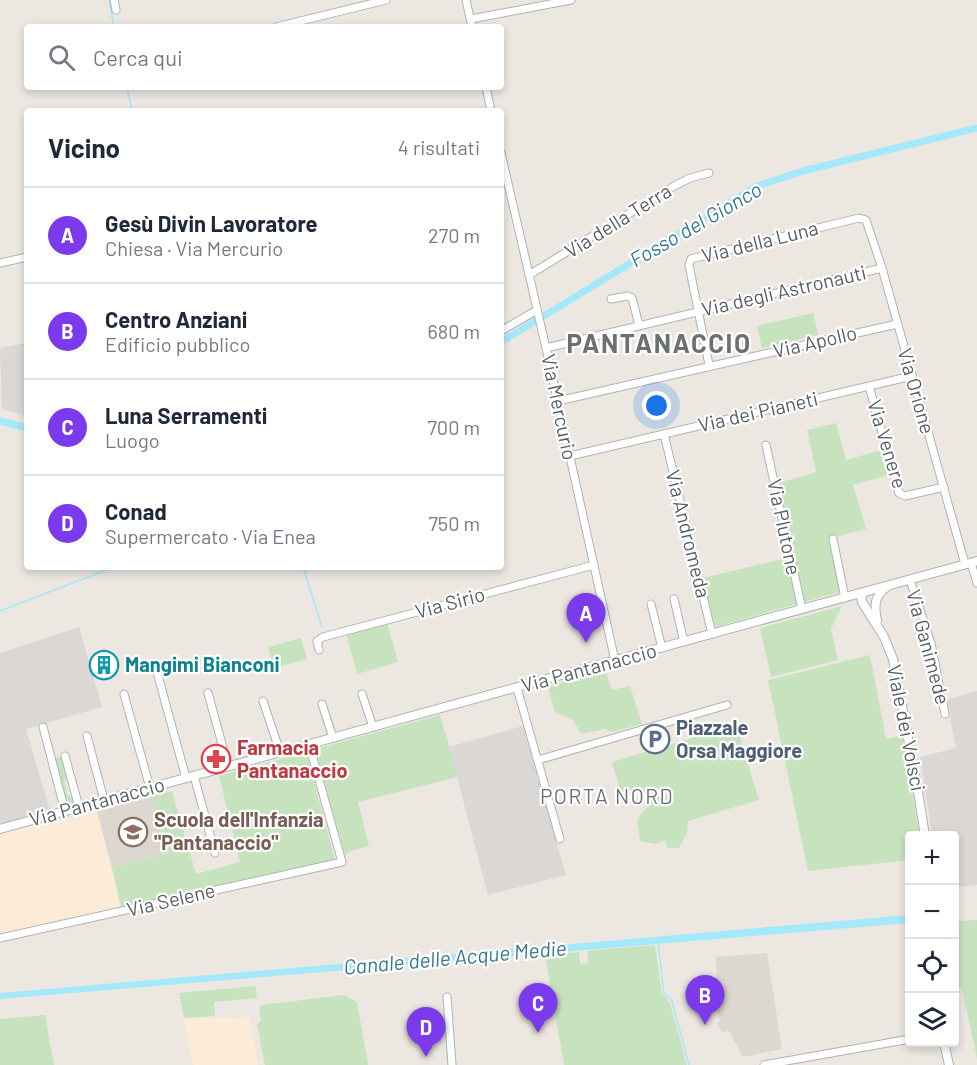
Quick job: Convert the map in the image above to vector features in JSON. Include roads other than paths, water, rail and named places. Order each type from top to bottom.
[{"type":"street","points":[[114,0],[116,10]]},
{"type":"street","points":[[288,24],[386,0]]},
{"type":"street","points":[[466,0],[471,23],[571,0]]},
{"type":"street","points":[[487,90],[490,108]]},
{"type":"street","name":"Via Mercurio","points":[[504,166],[615,661]]},
{"type":"street","name":"Via della Terra","points":[[529,275],[674,186],[690,178],[709,173]]},
{"type":"street","name":"Via della Luna","points":[[709,365],[689,265],[692,258],[859,218],[865,219]]},
{"type":"street","name":"Via Orione","points":[[865,219],[870,225],[944,487],[977,583]]},
{"type":"street","points":[[0,262],[24,258]]},
{"type":"street","name":"Via degli Astronauti","points":[[546,348],[882,268]]},
{"type":"street","points":[[611,299],[628,296],[632,298],[639,325]]},
{"type":"street","points":[[504,329],[537,312]]},
{"type":"street","name":"Via Apollo","points":[[558,401],[897,324]]},
{"type":"street","name":"Via dei Pianeti","points":[[570,456],[912,376]]},
{"type":"street","name":"Via Venere","points":[[869,386],[899,493],[905,496],[944,487]]},
{"type":"street","name":"Via Andromeda","points":[[664,434],[712,634]]},
{"type":"street","name":"Via Plutone","points":[[766,445],[802,609]]},
{"type":"street","points":[[833,539],[845,597]]},
{"type":"street","points":[[868,597],[888,586],[971,563]]},
{"type":"street","name":"Via Sirio","points":[[319,650],[317,641],[323,637],[594,565]]},
{"type":"street","name":"Via Ganimede","points":[[910,580],[931,643],[945,714]]},
{"type":"street","name":"Via Pantanaccio","points":[[0,829],[845,597],[868,597]]},
{"type":"street","name":"Viale dei Volsci","points":[[868,597],[877,624],[893,658],[924,831]]},
{"type":"street","points":[[674,599],[684,642]]},
{"type":"street","points":[[651,604],[662,648]]},
{"type":"street","points":[[157,672],[215,853]]},
{"type":"street","points":[[517,687],[560,839]]},
{"type":"street","points":[[208,693],[228,766]]},
{"type":"street","points":[[124,694],[150,788]]},
{"type":"street","points":[[362,694],[373,727]]},
{"type":"street","points":[[263,701],[280,752]]},
{"type":"street","points":[[322,704],[333,738]]},
{"type":"street","points":[[538,760],[727,705]]},
{"type":"street","points":[[43,727],[65,811]]},
{"type":"street","points":[[87,736],[104,800]]},
{"type":"street","name":"Via Selene","points":[[0,938],[342,862],[309,744]]},
{"type":"street","points":[[65,756],[80,807]]},
{"type":"street","points":[[59,783],[71,780]]},
{"type":"street","points":[[447,997],[452,1065]]},
{"type":"street","points":[[764,1065],[905,1040]]},
{"type":"street","points":[[945,1047],[949,1065]]},
{"type":"water","name":"Canale delle Acque Medie","points":[[905,915],[905,923],[0,999],[0,993]]},
{"type":"waterway","points":[[109,0],[113,24]]},
{"type":"waterway","points":[[128,90],[131,108]]},
{"type":"waterway","name":"Fosso del Gionco","points":[[504,340],[757,186],[803,171],[977,128]]},
{"type":"waterway","name":"Fosso del Gionco","points":[[0,421],[24,427]]},
{"type":"waterway","points":[[0,611],[106,570]]},
{"type":"waterway","points":[[304,570],[322,627]]},
{"type":"waterway","points":[[658,942],[664,993],[672,1001],[689,1065]]},
{"type":"place","name":"Gesù Divin Lavoratore","points":[[586,643]]},
{"type":"place","name":"Mangimi Bianconi","points":[[104,665]]},
{"type":"place","name":"Piazzale Orsa Maggiore","points":[[655,739]]},
{"type":"place","name":"Farmacia Pantanaccio","points":[[216,759]]},
{"type":"place","name":"Scuola dell'Infanzia \"Pantanaccio\"","points":[[133,832]]},
{"type":"place","name":"Centro Anziani","points":[[705,1025]]},
{"type":"place","name":"Luna Serramenti","points":[[538,1033]]},
{"type":"place","name":"Conad","points":[[426,1057]]},
{"type":"district","name":"PANTANACCIO","points":[[659,344]]},
{"type":"district","name":"PORTA NORD","points":[[607,797]]}]
